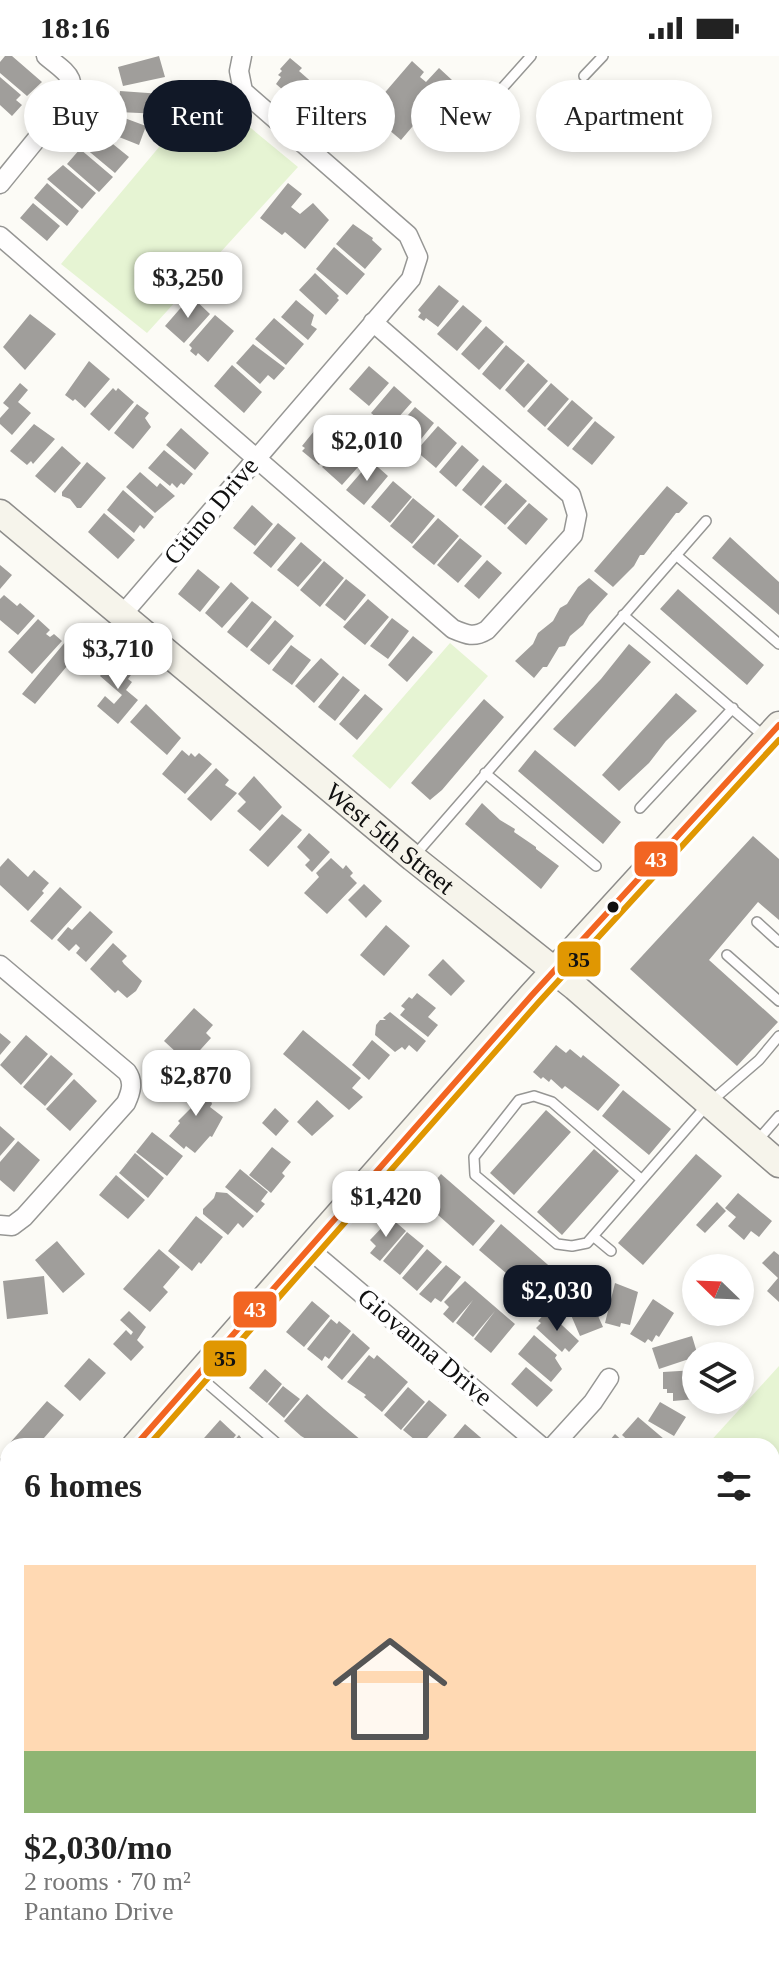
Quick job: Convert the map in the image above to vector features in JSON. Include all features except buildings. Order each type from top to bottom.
[{"type":"street","points":[[0,184],[65,104],[73,89],[71,78],[46,56]]},
{"type":"street","name":"Citino Drive","points":[[122,615],[411,279],[418,257],[408,235],[243,91],[240,63]]},
{"type":"street","points":[[0,236],[453,629],[477,636],[487,630],[573,535],[577,515],[571,495],[373,322]]},
{"type":"street","name":"West 5th Street","points":[[0,513],[413,858],[554,971],[779,1164]]},
{"type":"street","points":[[142,1438],[554,971],[773,731]]},
{"type":"street","points":[[0,965],[127,1072],[132,1090],[126,1103],[24,1217],[12,1226],[0,1225]]},
{"type":"street","name":"Giovanna Drive","points":[[309,1249],[532,1438]]},
{"type":"street","points":[[560,1438],[593,1402],[609,1378]]},
{"type":"lane","points":[[510,80],[531,56]]},
{"type":"lane","points":[[584,76],[603,56]]},
{"type":"lane","points":[[413,858],[706,521]]},
{"type":"lane","points":[[676,555],[779,644]]},
{"type":"lane","points":[[623,615],[733,708],[773,731]]},
{"type":"lane","points":[[640,808],[733,708]]},
{"type":"lane","points":[[485,773],[596,866]]},
{"type":"lane","points":[[757,922],[779,942]]},
{"type":"lane","points":[[727,955],[779,1001]]},
{"type":"lane","points":[[642,1180],[552,1102],[534,1096],[519,1100],[474,1157],[475,1175],[557,1244],[572,1246],[587,1243],[642,1180],[708,1104],[759,1060],[779,1036]]},
{"type":"lane","points":[[755,1143],[779,1116]]},
{"type":"lane","points":[[593,1236],[611,1251]]},
{"type":"lane","points":[[198,1375],[271,1438]]},
{"type":"green space","points":[[252,129],[268,142],[268,152],[280,152],[298,167],[147,333],[61,264],[155,152],[252,152]]},
{"type":"green space","points":[[450,643],[488,676],[390,789],[352,756]]},
{"type":"green space","points":[[779,1366],[779,1438],[713,1438],[735,1414],[754,1414],[754,1393]]},
{"type":"transit line","name":"43","points":[[142,1438],[532,995],[779,725]]},
{"type":"transit line","name":"35","points":[[155,1438],[539,1002],[779,740]]}]
